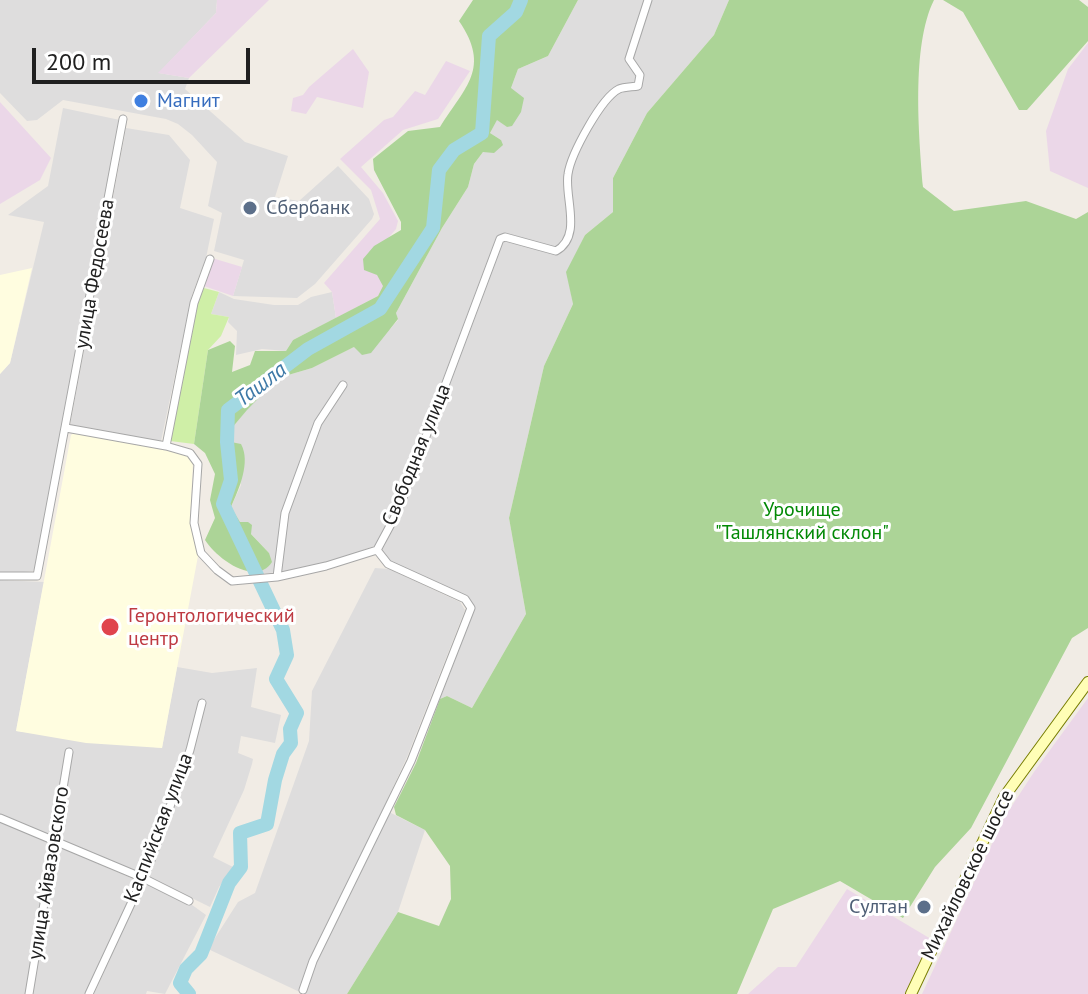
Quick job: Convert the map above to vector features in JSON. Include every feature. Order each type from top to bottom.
[{"type":"main road","name":"Михайловское шоссе","points":[[911,994],[1004,797],[1088,682]]},
{"type":"street","name":"Свободная улица","points":[[303,990],[313,961],[411,761],[471,608],[465,599],[388,564],[377,550],[398,511],[500,239],[505,237],[556,251],[564,246],[572,222],[568,176],[574,156],[604,101],[620,89],[638,86],[640,75],[629,59],[648,0]]},
{"type":"street","name":"улица Федосеева","points":[[0,576],[37,576],[123,119]]},
{"type":"street","points":[[166,446],[194,303],[210,259]]},
{"type":"street","points":[[277,577],[285,513],[318,423],[343,385]]},
{"type":"street","points":[[66,428],[190,453],[198,464],[194,523],[201,553],[232,581],[277,577],[377,550]]},
{"type":"street","name":"Каспийская улица","points":[[89,994],[143,878],[190,750],[202,703]]},
{"type":"street","name":"улица Айвазовского","points":[[29,994],[69,752]]},
{"type":"street","points":[[0,818],[143,878],[189,901]]},
{"type":"shaded area","points":[[0,0],[217,0],[216,13],[159,73],[189,78],[185,89],[245,142],[288,156],[275,197],[299,201],[338,166],[369,199],[374,214],[372,219],[315,284],[297,298],[233,296],[244,260],[214,251],[222,213],[208,206],[217,162],[192,135],[166,119],[63,100],[37,120],[27,121],[0,93]]},
{"type":"shaded area","points":[[217,0],[269,0],[189,78],[158,73],[216,13]]},
{"type":"shaded area","points":[[578,0],[729,0],[714,35],[647,113],[613,178],[613,212],[585,235],[567,272],[573,304],[544,366],[509,518],[526,614],[472,708],[447,696],[440,699],[475,608],[465,595],[390,562],[374,546],[326,564],[253,574],[266,567],[269,553],[240,522],[231,507],[241,485],[231,429],[278,378],[312,368],[390,329],[398,320],[396,313],[468,187],[474,164],[483,152],[501,140],[490,133],[497,119],[507,127],[511,88],[518,69],[548,56]]},
{"type":"shaded area","points":[[1088,43],[1088,188],[1050,171],[1046,131],[1068,69]]},
{"type":"shaded area","points":[[353,49],[369,72],[363,108],[317,97],[306,114],[291,111],[293,98],[303,95]]},
{"type":"shaded area","points":[[446,61],[470,71],[438,119],[403,130],[361,167],[383,193],[398,221],[396,229],[367,263],[386,286],[378,296],[336,318],[332,292],[324,283],[380,219],[371,190],[340,159],[384,120],[393,117],[415,91],[425,95]]},
{"type":"shaded area","points":[[0,102],[51,158],[40,180],[0,204]]},
{"type":"shaded area","points":[[63,108],[120,120],[37,565],[33,571],[0,573],[0,374],[10,363],[44,222],[8,215],[48,186]]},
{"type":"shaded area","points":[[126,128],[169,135],[190,160],[180,208],[214,219],[206,258],[192,295],[161,441],[70,425]]},
{"type":"shaded area","points":[[212,258],[242,267],[233,296],[204,286]]},
{"type":"shaded area","points":[[32,268],[10,363],[0,374],[0,275]]},
{"type":"shaded area","points":[[219,292],[234,299],[298,305],[311,297],[332,292],[336,318],[293,340],[286,351],[262,349],[236,355],[237,331],[228,322],[229,317],[211,314]]},
{"type":"shaded area","name":"Геронтологический центр","points":[[75,432],[187,455],[193,461],[190,523],[198,556],[162,748],[86,743],[16,731],[71,435]]},
{"type":"shaded area","points":[[375,568],[389,569],[460,602],[465,610],[383,809],[425,830],[398,912],[347,994],[304,994],[208,949],[238,902],[255,893],[309,741],[312,691]]},
{"type":"shaded area","points":[[0,580],[44,582],[16,731],[162,748],[177,667],[212,673],[257,668],[251,707],[281,715],[275,743],[241,736],[238,753],[253,759],[244,790],[213,857],[233,867],[210,907],[147,876],[0,814]]},
{"type":"shaded area","points":[[1088,698],[1088,994],[922,994],[1004,818]]},
{"type":"shaded area","points":[[0,820],[50,842],[27,994],[0,994]]},
{"type":"shaded area","points":[[55,845],[138,881],[85,994],[33,994]]},
{"type":"shaded area","points":[[145,881],[188,902],[206,915],[165,994],[147,991],[146,994],[94,994]]},
{"type":"shaded area","points":[[847,889],[931,939],[907,994],[748,994],[778,967],[796,967]]},
{"type":"green space","points":[[473,0],[578,0],[548,56],[518,69],[511,88],[524,98],[521,112],[512,126],[507,127],[497,120],[490,133],[503,145],[494,153],[483,152],[474,164],[468,187],[396,313],[398,319],[371,353],[362,355],[354,347],[312,368],[278,378],[231,429],[231,442],[241,444],[245,459],[243,476],[231,507],[240,522],[252,525],[251,534],[269,553],[272,562],[256,572],[237,568],[218,555],[205,540],[215,518],[210,500],[215,474],[205,453],[194,444],[208,350],[230,341],[235,346],[232,372],[250,365],[255,351],[286,351],[293,340],[378,296],[383,286],[377,275],[364,270],[363,259],[374,246],[401,230],[401,222],[374,170],[373,159],[408,131],[440,127],[466,88],[474,64],[473,52],[459,21]]},
{"type":"green space","name":"Урочище \"Ташлянский склон\"","points":[[729,0],[934,0],[922,41],[919,66],[923,187],[954,211],[1026,201],[1076,219],[1088,212],[1088,628],[1072,638],[971,828],[935,867],[903,918],[840,881],[773,909],[737,994],[347,994],[398,912],[439,926],[451,899],[450,866],[425,830],[396,815],[394,807],[416,763],[440,699],[447,696],[472,708],[526,614],[509,518],[544,366],[573,304],[566,272],[585,235],[613,212],[613,178],[647,113],[714,35]]},
{"type":"green space","points":[[943,0],[1079,0],[1088,7],[1088,41],[1027,110],[1019,110],[963,12]]},
{"type":"green space","points":[[200,287],[219,292],[211,314],[229,317],[221,336],[208,350],[194,444],[170,441]]},
{"type":"waterway","name":"Ташла","points":[[189,994],[180,983],[186,969],[201,954],[229,883],[241,867],[240,833],[267,824],[275,780],[283,754],[291,743],[290,729],[297,713],[276,679],[287,655],[283,630],[223,504],[231,480],[228,410],[308,349],[380,309],[433,228],[439,170],[454,150],[482,133],[489,36],[516,12],[521,0]]},
{"type":"place","name":"Магнит","points":[[141,101]]},
{"type":"place","name":"Сбербанк","points":[[250,208]]},
{"type":"place","name":"Геронтологический центр","points":[[110,627]]},
{"type":"place","name":"Султан","points":[[924,907]]}]
